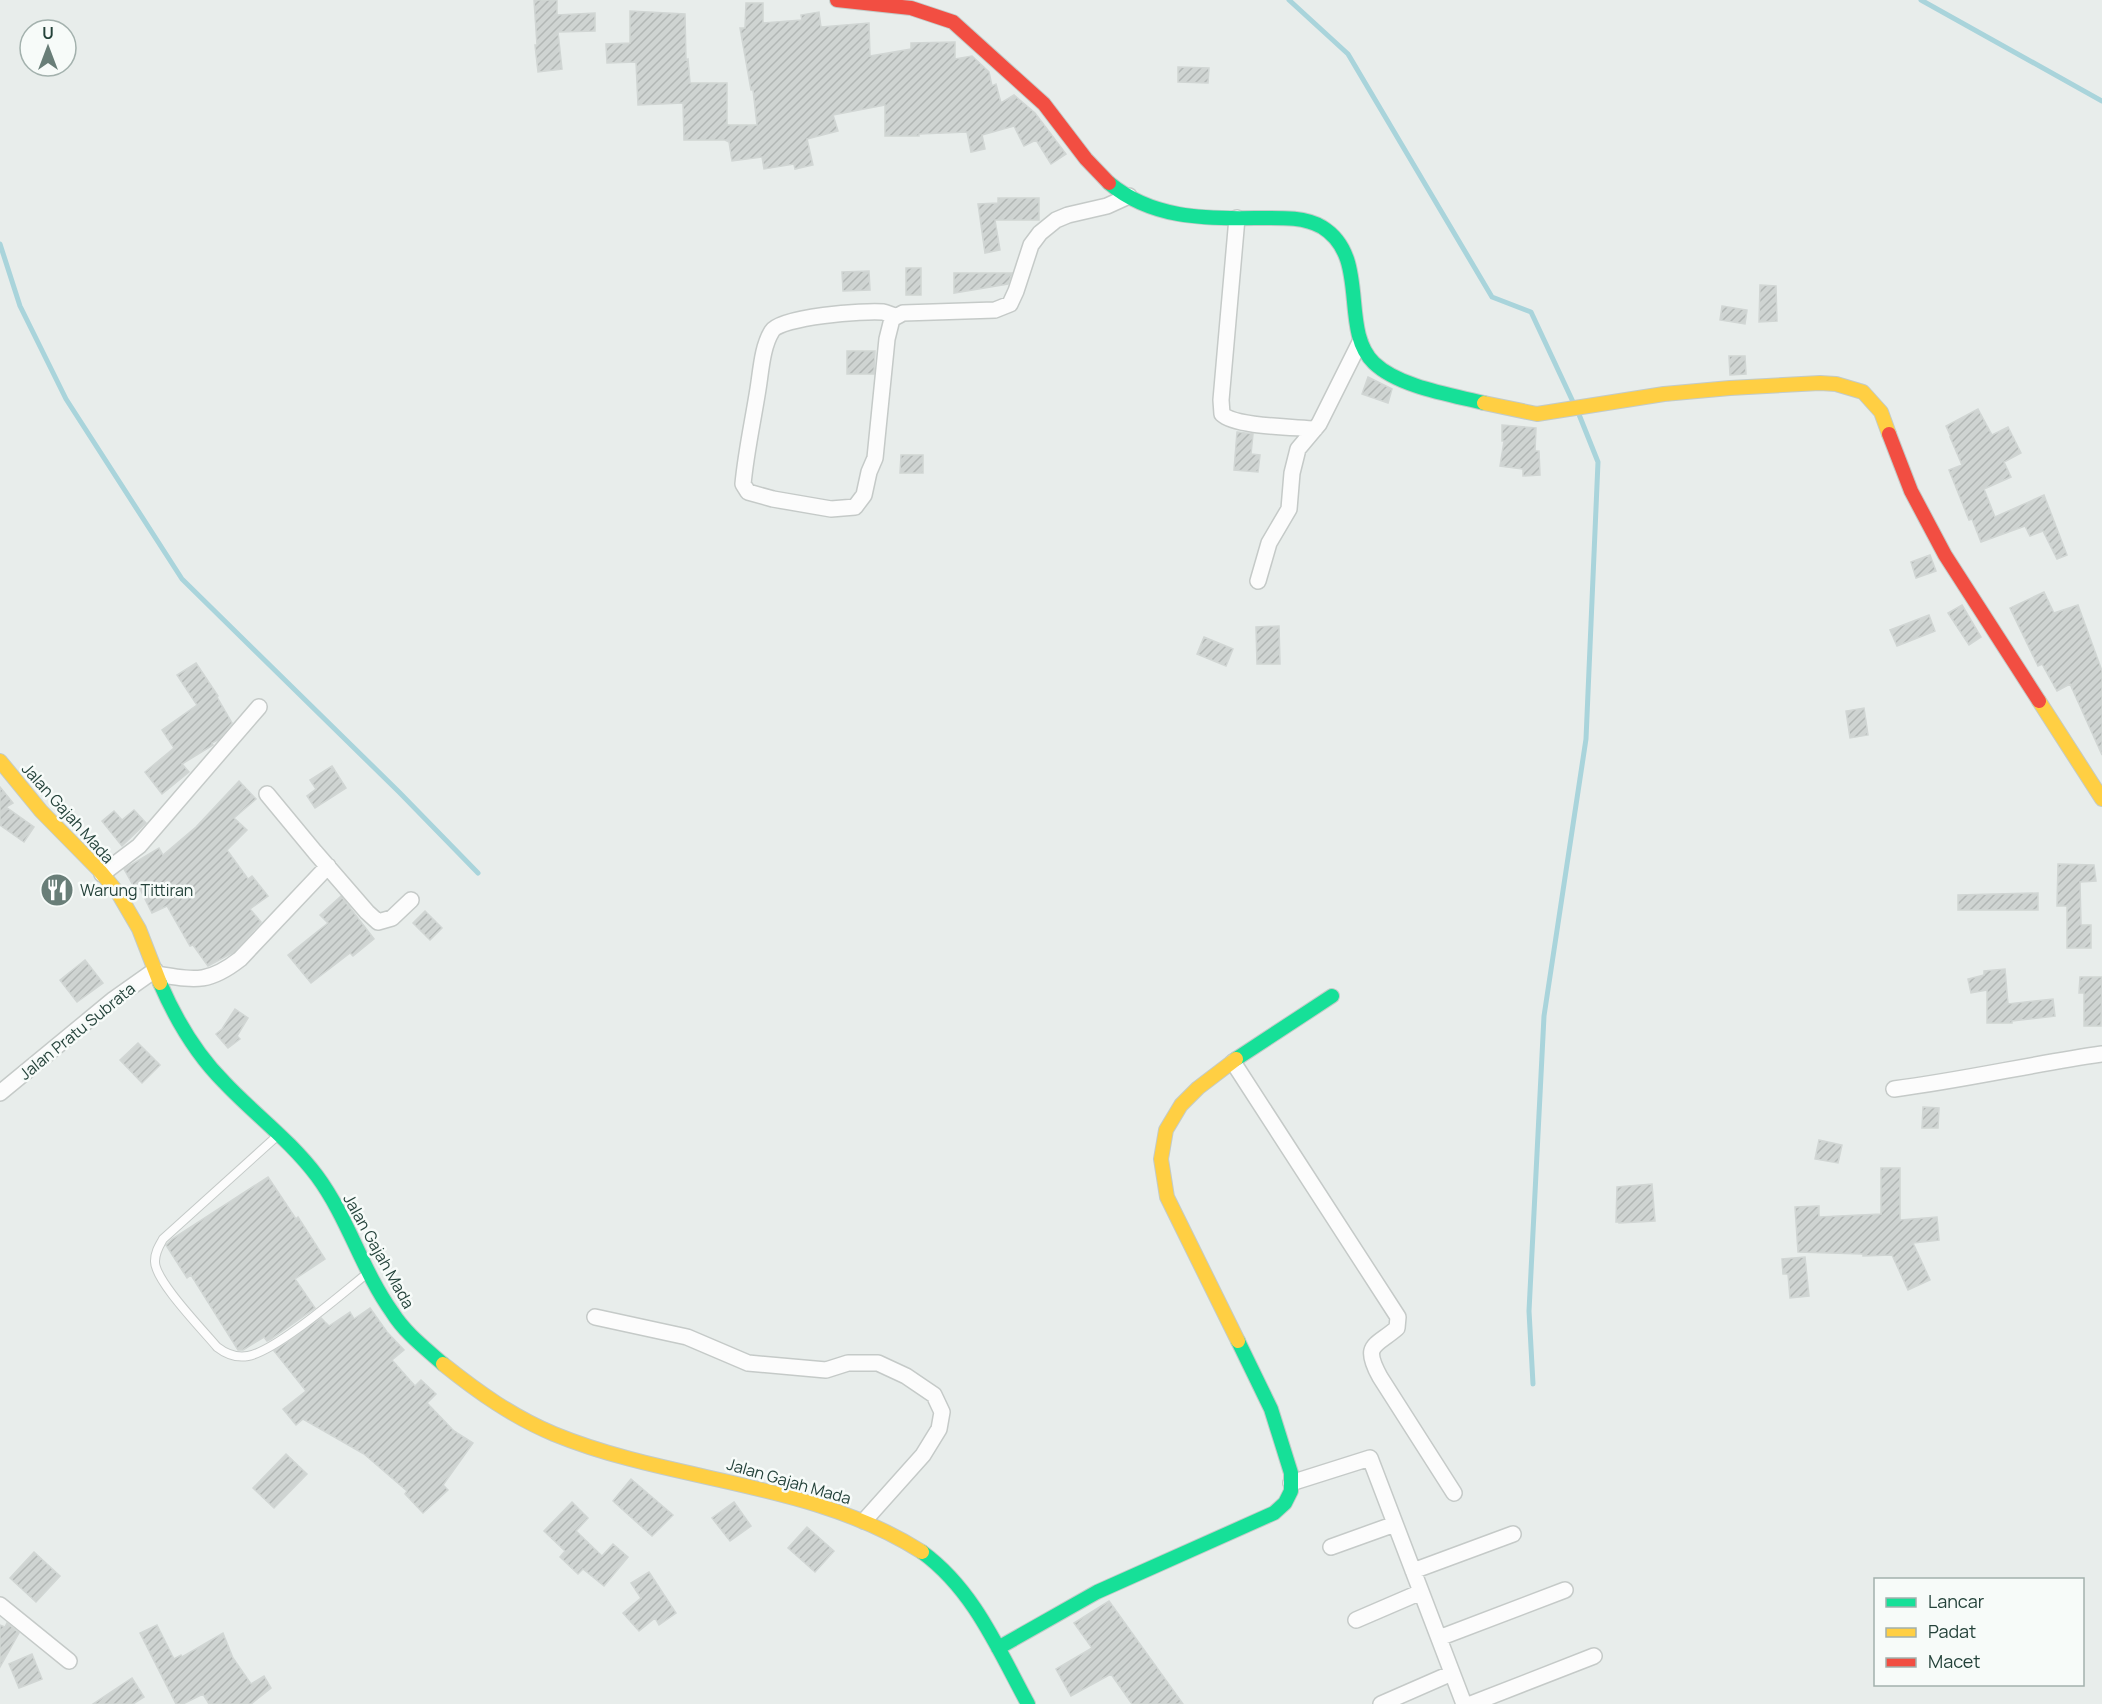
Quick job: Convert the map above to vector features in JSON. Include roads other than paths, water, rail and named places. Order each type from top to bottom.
[{"type":"main road","points":[[837,0],[911,8],[939,15],[953,22],[1044,104],[1059,120],[1087,163],[1118,190],[1151,207],[1176,216],[1287,218],[1307,222],[1330,233],[1337,240],[1349,269],[1360,342],[1365,354],[1374,363],[1403,380],[1523,412],[1548,413],[1693,391],[1836,384],[1863,392],[1881,412],[1911,491],[1945,555],[2102,799]]},
{"type":"main road","name":"Jalan Gajah Mada","points":[[0,761],[44,814],[119,894],[146,944],[179,1024],[196,1051],[224,1084],[279,1135],[319,1179],[340,1214],[384,1300],[412,1337],[465,1382],[504,1409],[536,1427],[572,1442],[748,1486],[847,1514],[905,1541],[956,1583],[978,1614],[1028,1704]]},
{"type":"main road","points":[[998,1648],[1097,1592],[1274,1513],[1285,1503],[1291,1491],[1291,1473],[1271,1410],[1167,1197],[1160,1167],[1164,1139],[1170,1120],[1185,1100],[1233,1062],[1332,996]]},
{"type":"street","points":[[896,316],[882,312],[840,314],[793,320],[781,323],[772,329],[765,349],[749,436],[743,484],[748,492],[772,499],[831,509],[855,507],[864,495],[875,458],[888,327],[896,316],[903,313],[996,310],[1010,304],[1031,245],[1040,233],[1056,220],[1107,206],[1129,196]]},
{"type":"street","points":[[1237,218],[1221,400],[1222,414],[1227,419],[1240,423],[1315,429]]},
{"type":"street","points":[[1258,581],[1269,543],[1288,513],[1292,473],[1298,449],[1315,429],[1329,406],[1360,342]]},
{"type":"street","points":[[102,874],[125,859],[139,846],[258,707]]},
{"type":"street","points":[[267,794],[327,866],[378,922],[392,918],[411,900]]},
{"type":"street","points":[[156,972],[190,979],[204,979],[216,976],[228,969],[327,866]]},
{"type":"street","name":"Jalan Pratu Subrata","points":[[0,1093],[114,999],[156,972]]},
{"type":"street","points":[[1894,1089],[2102,1054]]},
{"type":"street","points":[[1233,1062],[1398,1317],[1397,1328],[1376,1342],[1371,1356],[1372,1362],[1454,1493]]},
{"type":"street","points":[[594,1317],[687,1337],[748,1364],[826,1370],[848,1364],[878,1362],[906,1376],[934,1395],[942,1412],[939,1429],[923,1455],[864,1521]]},
{"type":"street","points":[[1291,1483],[1370,1458],[1464,1704]]},
{"type":"street","points":[[1330,1547],[1395,1524]]},
{"type":"street","points":[[1413,1570],[1513,1534]]},
{"type":"street","points":[[1439,1638],[1565,1590]]},
{"type":"street","points":[[1356,1620],[1421,1592]]},
{"type":"street","points":[[0,1605],[69,1661]]},
{"type":"street","points":[[1471,1704],[1594,1656]]},
{"type":"street","points":[[1381,1704],[1452,1673]]},
{"type":"lane","points":[[279,1135],[163,1239],[154,1262],[160,1279],[217,1347],[226,1353],[242,1357],[273,1345],[370,1272]]},
{"type":"waterway","points":[[1289,0],[1348,54],[1492,297],[1531,312],[1574,404]]},
{"type":"waterway","points":[[1921,0],[2102,101]]},
{"type":"waterway","points":[[0,244],[20,306],[66,399],[182,579],[478,873]]},
{"type":"waterway","points":[[1533,1384],[1529,1311],[1544,1016],[1586,739],[1598,462],[1578,412]]},
{"type":"place","name":"Warung Tittiran","points":[[57,890]]}]
